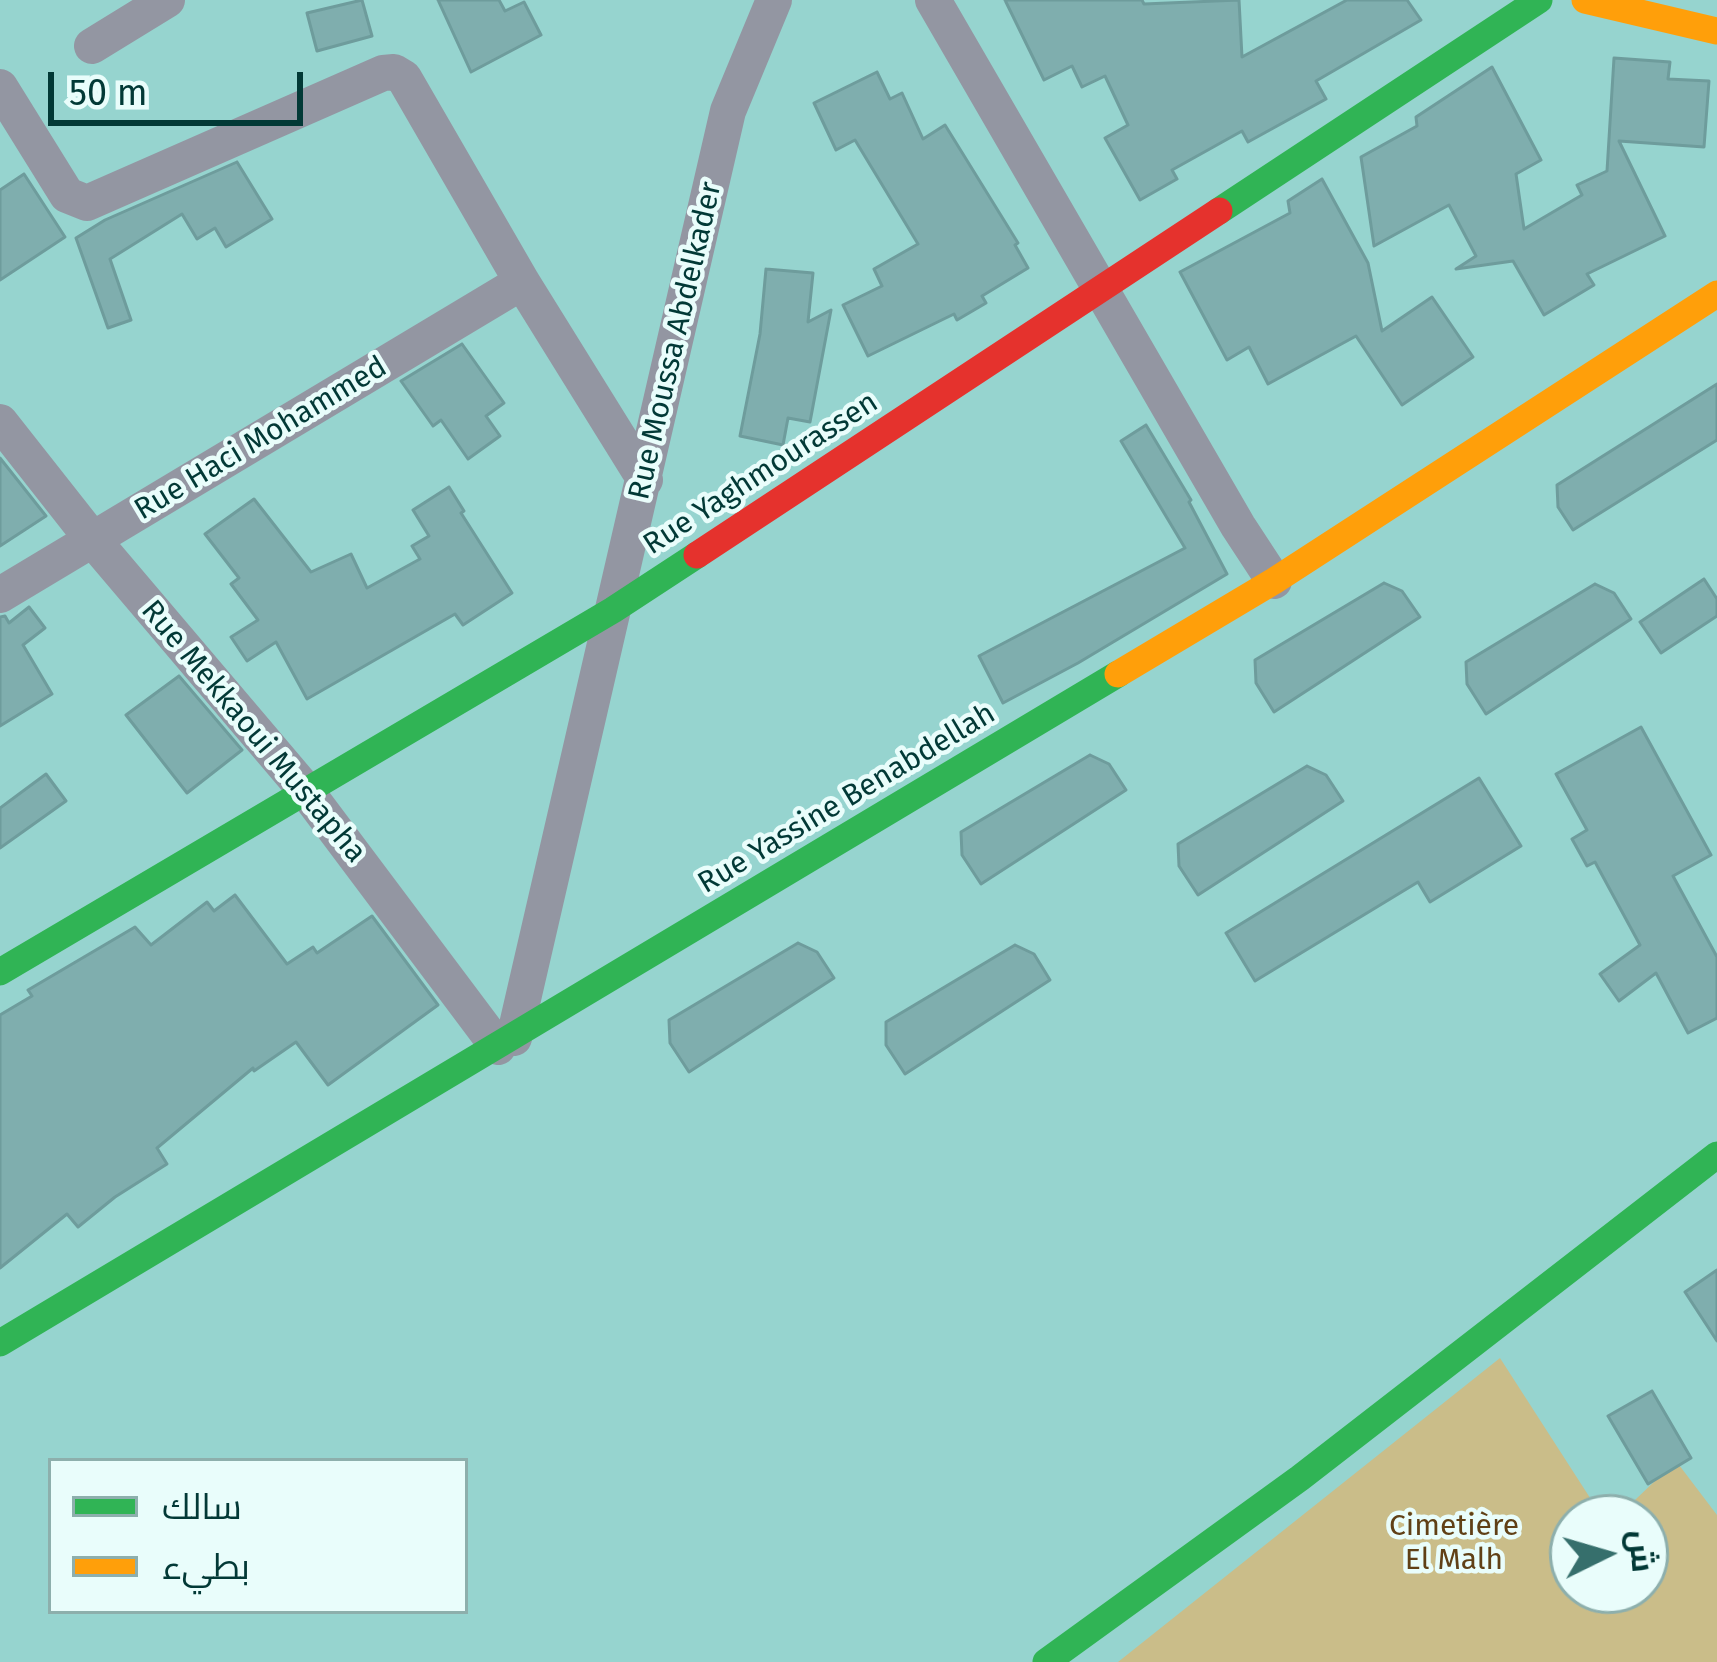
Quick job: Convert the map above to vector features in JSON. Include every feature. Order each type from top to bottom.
[{"type":"street","points":[[92,46],[167,0]]},
{"type":"street","name":"Rue Moussa Abdelkader","points":[[506,1042],[645,480],[728,111],[774,0]]},
{"type":"street","points":[[933,0],[1274,581]]},
{"type":"street","name":"Rue Yaghmourassen","points":[[0,972],[613,610],[1539,0]]},
{"type":"street","points":[[1585,0],[1717,32]]},
{"type":"street","points":[[0,87],[68,195],[87,202],[383,73],[404,78],[522,282],[645,480]]},
{"type":"street","name":"Rue Haci Mohammed","points":[[0,595],[522,282]]},
{"type":"street","name":"Rue Yassine Benabdellah","points":[[0,1343],[1274,581],[1717,294]]},
{"type":"street","name":"Rue Mekkaoui Mustapha","points":[[0,422],[93,540],[306,791],[506,1042]]},
{"type":"street","points":[[1046,1662],[1300,1478],[1717,1155]]},
{"type":"green space","name":"Cimetière El Malh","points":[[1500,1358],[1588,1494],[1549,1494],[1549,1614],[1669,1614],[1669,1494],[1641,1494],[1676,1461],[1717,1515],[1717,1662],[1118,1662]]},
{"type":"building","points":[[362,0],[372,36],[317,51],[307,13]]},
{"type":"building","points":[[438,0],[499,0],[505,11],[524,2],[541,35],[471,72]]},
{"type":"building","points":[[1005,0],[1142,0],[1144,4],[1239,0],[1242,57],[1347,0],[1407,0],[1421,20],[1316,81],[1326,99],[1248,142],[1242,131],[1172,170],[1177,179],[1140,200],[1105,138],[1128,125],[1105,76],[1082,87],[1072,66],[1044,80]]},
{"type":"building","points":[[1614,58],[1670,62],[1668,79],[1709,81],[1704,147],[1619,141],[1665,236],[1587,274],[1594,285],[1544,315],[1513,261],[1456,269],[1476,256],[1449,205],[1374,246],[1361,157],[1417,126],[1416,117],[1492,67],[1541,160],[1516,174],[1524,229],[1582,195],[1577,185],[1607,171]]},
{"type":"building","points":[[877,72],[890,99],[902,93],[923,139],[945,125],[1018,243],[1028,268],[982,296],[986,303],[957,320],[954,314],[868,356],[843,305],[882,286],[874,269],[918,244],[855,140],[836,150],[814,103]]},
{"type":"building","points":[[237,162],[272,219],[226,247],[215,228],[197,239],[182,214],[110,259],[131,320],[108,328],[76,238],[105,220]]},
{"type":"building","points":[[24,174],[65,237],[0,280],[0,190]]},
{"type":"building","points":[[1322,179],[1368,263],[1382,331],[1432,297],[1473,357],[1402,405],[1356,336],[1268,384],[1249,347],[1227,360],[1180,272],[1290,213],[1288,201]]},
{"type":"building","points":[[766,269],[813,273],[808,322],[831,310],[810,422],[788,418],[783,445],[740,436],[760,334]]},
{"type":"building","points":[[462,344],[504,403],[486,416],[500,436],[468,459],[441,420],[433,426],[401,381]]},
{"type":"building","points":[[1717,384],[1717,440],[1573,530],[1558,507],[1557,485]]},
{"type":"building","points":[[1146,425],[1191,500],[1227,574],[1003,703],[979,656],[1185,548],[1121,441]]},
{"type":"building","points":[[0,458],[46,516],[0,546]]},
{"type":"building","points":[[449,487],[512,593],[463,625],[455,614],[307,699],[276,642],[247,661],[231,637],[258,620],[231,584],[239,578],[205,534],[254,499],[311,572],[351,554],[367,588],[420,559],[412,546],[429,536],[413,510]]},
{"type":"building","points":[[1704,579],[1717,599],[1717,616],[1661,653],[1640,622]]},
{"type":"building","points":[[1384,583],[1402,591],[1420,617],[1274,712],[1256,683],[1255,660]]},
{"type":"building","points":[[1595,584],[1614,593],[1631,619],[1486,714],[1467,684],[1466,662]]},
{"type":"building","points":[[29,607],[45,628],[23,645],[52,694],[0,726],[0,617],[5,616],[9,623]]},
{"type":"building","points":[[179,676],[242,750],[187,793],[126,715]]},
{"type":"building","points":[[1641,727],[1711,855],[1673,876],[1717,957],[1717,1018],[1688,1033],[1656,973],[1619,1001],[1600,974],[1640,945],[1595,862],[1587,866],[1572,839],[1587,830],[1556,774]]},
{"type":"building","points":[[1090,755],[1109,764],[1126,790],[981,884],[962,855],[961,832]]},
{"type":"building","points":[[1307,766],[1326,775],[1343,801],[1198,895],[1179,866],[1178,844]]},
{"type":"building","points":[[46,774],[66,801],[0,848],[0,808]]},
{"type":"building","points":[[1479,778],[1521,846],[1430,902],[1418,882],[1255,981],[1226,933]]},
{"type":"building","points":[[235,895],[287,964],[313,947],[317,953],[372,916],[438,1005],[328,1085],[296,1042],[253,1068],[157,1148],[167,1164],[78,1227],[67,1214],[0,1268],[0,1015],[32,996],[28,990],[135,927],[151,945],[207,902],[214,911]]},
{"type":"building","points":[[798,943],[817,952],[834,978],[689,1072],[670,1043],[669,1020]]},
{"type":"building","points":[[1015,945],[1034,954],[1050,980],[905,1074],[886,1045],[886,1022]]},
{"type":"building","points":[[1717,1270],[1717,1341],[1685,1292]]},
{"type":"building","points":[[1652,1391],[1691,1458],[1648,1484],[1608,1416]]},
{"type":"traffic: fast","points":[[1219,211],[1539,0]]},
{"type":"traffic: fast","points":[[0,972],[613,610],[697,555]]},
{"type":"traffic: fast","points":[[0,1343],[1118,674]]},
{"type":"traffic: fast","points":[[1046,1662],[1300,1478],[1717,1155]]},
{"type":"traffic: slow","points":[[1585,0],[1717,31]]},
{"type":"traffic: slow","points":[[1118,674],[1274,581],[1717,294]]},
{"type":"traffic: jam","points":[[697,555],[1219,211]]}]
